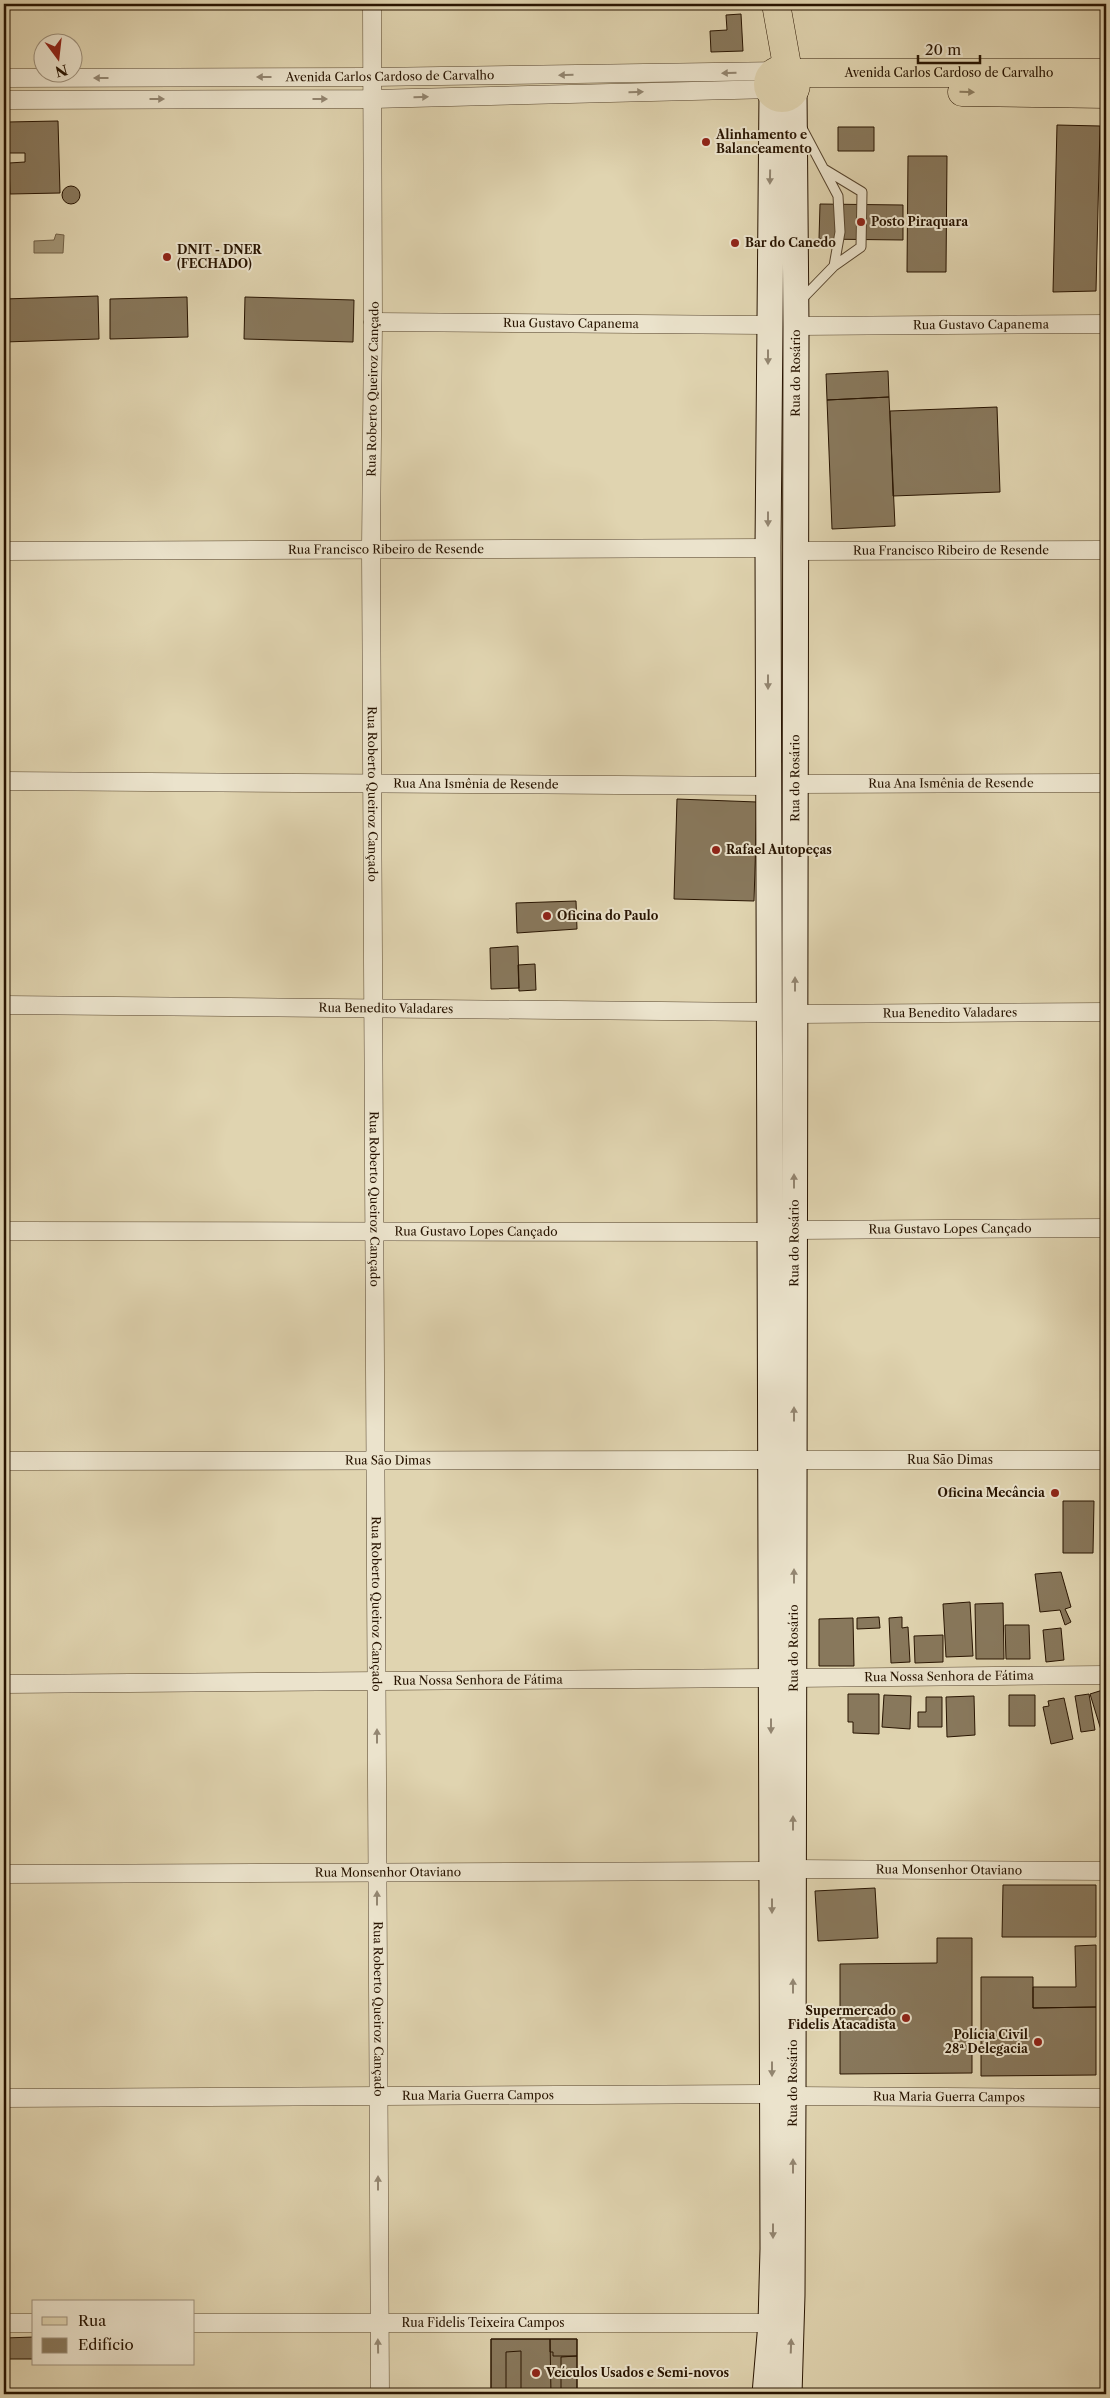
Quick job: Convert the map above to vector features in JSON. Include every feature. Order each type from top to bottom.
[{"type":"main road","points":[[776,4],[785,85]]},
{"type":"main road","name":"Avenida Carlos Cardoso de Carvalho","points":[[785,85],[1106,73]]},
{"type":"main road","name":"Avenida Carlos Cardoso de Carvalho","points":[[785,85],[1106,94]]},
{"type":"main road","name":"Rua do Rosário","points":[[785,85],[796,316],[794,1230],[782,1460],[783,2095],[792,2295],[789,2394]]},
{"type":"main road","name":"Rua do Rosário","points":[[782,1460],[770,1232],[768,325],[785,85]]},
{"type":"main road","name":"Rua do Rosário","points":[[764,2394],[771,2323],[783,2095]]},
{"type":"street","name":"Rua Roberto Queiroz Cançado","points":[[372,4],[374,322],[371,549],[379,2096],[378,2323],[380,2394]]},
{"type":"street","name":"Avenida Carlos Cardoso de Carvalho","points":[[4,78],[372,77],[785,85]]},
{"type":"street","name":"Avenida Carlos Cardoso de Carvalho","points":[[4,100],[373,98],[785,85]]},
{"type":"street","name":"Rua Gustavo Capanema","points":[[796,316],[1106,324]]},
{"type":"street","name":"Rua Gustavo Capanema","points":[[374,322],[768,325]]},
{"type":"street","name":"Rua Francisco Ribeiro de Resende","points":[[4,551],[768,548]]},
{"type":"street","name":"Rua Francisco Ribeiro de Resende","points":[[796,551],[1106,550]]},
{"type":"street","name":"Rua Ana Ismênia de Resende","points":[[4,781],[769,786]]},
{"type":"street","name":"Rua Ana Ismênia de Resende","points":[[795,784],[1106,783]]},
{"type":"street","name":"Rua Benedito Valadares","points":[[4,1005],[770,1012]]},
{"type":"street","name":"Rua Benedito Valadares","points":[[795,1014],[1106,1012]]},
{"type":"street","name":"Rua Gustavo Lopes Cançado","points":[[794,1230],[1106,1228]]},
{"type":"street","name":"Rua Gustavo Lopes Cançado","points":[[4,1231],[770,1232]]},
{"type":"street","name":"Rua São Dimas","points":[[4,1461],[1106,1460]]},
{"type":"street","name":"Rua Nossa Senhora de Fátima","points":[[4,1684],[1106,1675]]},
{"type":"street","name":"Rua Monsenhor Otaviano","points":[[4,1874],[782,1870],[1106,1871]]},
{"type":"street","name":"Rua Maria Guerra Campos","points":[[4,2098],[783,2095],[1106,2098]]},
{"type":"street","points":[[4,2323],[32,2323]]},
{"type":"street","name":"Rua Fidelis Teixeira Campos","points":[[195,2323],[771,2323]]},
{"type":"lane","points":[[785,85],[823,169],[838,196],[840,232],[834,266]]},
{"type":"lane","points":[[796,316],[834,266],[861,247],[862,192],[823,169]]},
{"type":"lane","points":[[1106,2271],[1106,2342]]},
{"type":"shaded area","points":[[56,234],[64,235],[63,253],[34,253],[34,241],[54,240]]},
{"type":"building","points":[[741,14],[743,51],[711,52],[710,31],[727,30],[726,15]]},
{"type":"building","points":[[58,121],[60,193],[10,194],[9,163],[25,162],[25,153],[8,153],[7,122]]},
{"type":"building","points":[[1057,125],[1100,126],[1096,291],[1053,292]]},
{"type":"building","points":[[838,127],[874,127],[874,151],[838,151]]},
{"type":"building","points":[[908,156],[947,156],[946,272],[907,272]]},
{"type":"building","points":[[71,186],[77,189],[80,195],[77,201],[71,204],[65,201],[62,195],[65,189]]},
{"type":"building","name":"Posto Piraquara","points":[[820,204],[903,205],[903,240],[819,239]]},
{"type":"building","points":[[98,296],[99,339],[4,342],[4,299]]},
{"type":"building","points":[[187,297],[188,337],[110,339],[110,299]]},
{"type":"building","points":[[245,297],[354,300],[353,342],[244,339]]},
{"type":"building","points":[[888,371],[889,397],[827,400],[826,374]]},
{"type":"building","points":[[889,397],[895,526],[832,529],[827,400]]},
{"type":"building","points":[[997,407],[1000,492],[893,496],[890,411]]},
{"type":"building","name":"Rafael Autopeças","points":[[677,799],[757,802],[754,901],[674,899]]},
{"type":"building","name":"Oficina do Paulo","points":[[576,901],[577,929],[517,933],[516,903]]},
{"type":"building","points":[[518,946],[519,988],[491,989],[490,948]]},
{"type":"building","points":[[535,964],[536,990],[519,991],[518,965]]},
{"type":"building","points":[[1063,1501],[1094,1501],[1093,1553],[1063,1553]]},
{"type":"building","points":[[1061,1572],[1071,1607],[1065,1609],[1071,1622],[1065,1625],[1060,1610],[1040,1612],[1035,1574]]},
{"type":"building","points":[[970,1602],[973,1656],[946,1657],[943,1604]]},
{"type":"building","points":[[1003,1603],[1004,1659],[976,1659],[975,1604]]},
{"type":"building","points":[[879,1617],[880,1628],[857,1629],[857,1618]]},
{"type":"building","points":[[902,1617],[902,1628],[908,1627],[910,1662],[891,1663],[889,1618]]},
{"type":"building","points":[[853,1618],[854,1666],[819,1666],[819,1619]]},
{"type":"building","points":[[1005,1625],[1029,1625],[1030,1659],[1006,1659]]},
{"type":"building","points":[[1061,1628],[1064,1660],[1046,1662],[1043,1630]]},
{"type":"building","points":[[943,1635],[943,1662],[915,1663],[914,1636]]},
{"type":"building","points":[[1106,1689],[1106,1728],[1101,1730],[1090,1694]]},
{"type":"building","points":[[848,1694],[879,1694],[879,1734],[853,1733],[853,1722],[848,1722]]},
{"type":"building","points":[[1089,1694],[1095,1730],[1081,1732],[1075,1696]]},
{"type":"building","points":[[884,1695],[911,1696],[910,1729],[882,1727]]},
{"type":"building","points":[[1009,1695],[1035,1695],[1035,1726],[1009,1726]]},
{"type":"building","points":[[974,1696],[975,1735],[947,1737],[946,1697]]},
{"type":"building","points":[[926,1697],[942,1697],[942,1727],[918,1727],[918,1712],[926,1712]]},
{"type":"building","points":[[1064,1698],[1073,1739],[1051,1744],[1043,1707],[1049,1706],[1048,1701]]},
{"type":"building","points":[[1003,1885],[1096,1885],[1096,1937],[1002,1937]]},
{"type":"building","points":[[875,1888],[878,1938],[818,1941],[815,1891]]},
{"type":"building","name":"Supermercado Fidelis Atacadista","points":[[937,1938],[972,1938],[972,2073],[840,2074],[840,1964],[937,1963]]},
{"type":"building","points":[[1096,1945],[1096,2007],[1033,2008],[1033,1987],[1076,1987],[1075,1946]]},
{"type":"building","name":"Polícia Civil 28ª Delegacia","points":[[981,1977],[1033,1977],[1033,2008],[1096,2007],[1096,2075],[981,2076]]},
{"type":"building","points":[[32,2337],[32,2359],[4,2359],[4,2338]]},
{"type":"building","name":"Veículos Usados e Semi-novos","points":[[491,2339],[550,2339],[551,2394],[521,2394],[521,2351],[506,2352],[506,2394],[491,2394]]},
{"type":"building","points":[[491,2339],[577,2339],[577,2394],[491,2394]]},
{"type":"building","points":[[550,2339],[577,2339],[577,2356],[553,2356],[553,2352],[550,2352]]},
{"type":"building","name":"Veículos Usados e Semi-novos","points":[[577,2356],[577,2394],[561,2394],[561,2357]]},
{"type":"place","name":"Alinhamento e Balanceamento","points":[[706,142]]},
{"type":"place","name":"Posto Piraquara","points":[[861,222]]},
{"type":"place","name":"Bar do Canedo","points":[[735,243]]},
{"type":"place","name":"DNIT - DNER (FECHADO)","points":[[167,257]]},
{"type":"place","name":"Rafael Autopeças","points":[[716,850]]},
{"type":"place","name":"Oficina do Paulo","points":[[547,916]]},
{"type":"place","name":"Oficina Mecância","points":[[1055,1493]]},
{"type":"place","name":"Supermercado Fidelis Atacadista","points":[[906,2018]]},
{"type":"place","name":"Polícia Civil 28ª Delegacia","points":[[1038,2042]]},
{"type":"place","name":"Veículos Usados e Semi-novos","points":[[536,2373]]}]
